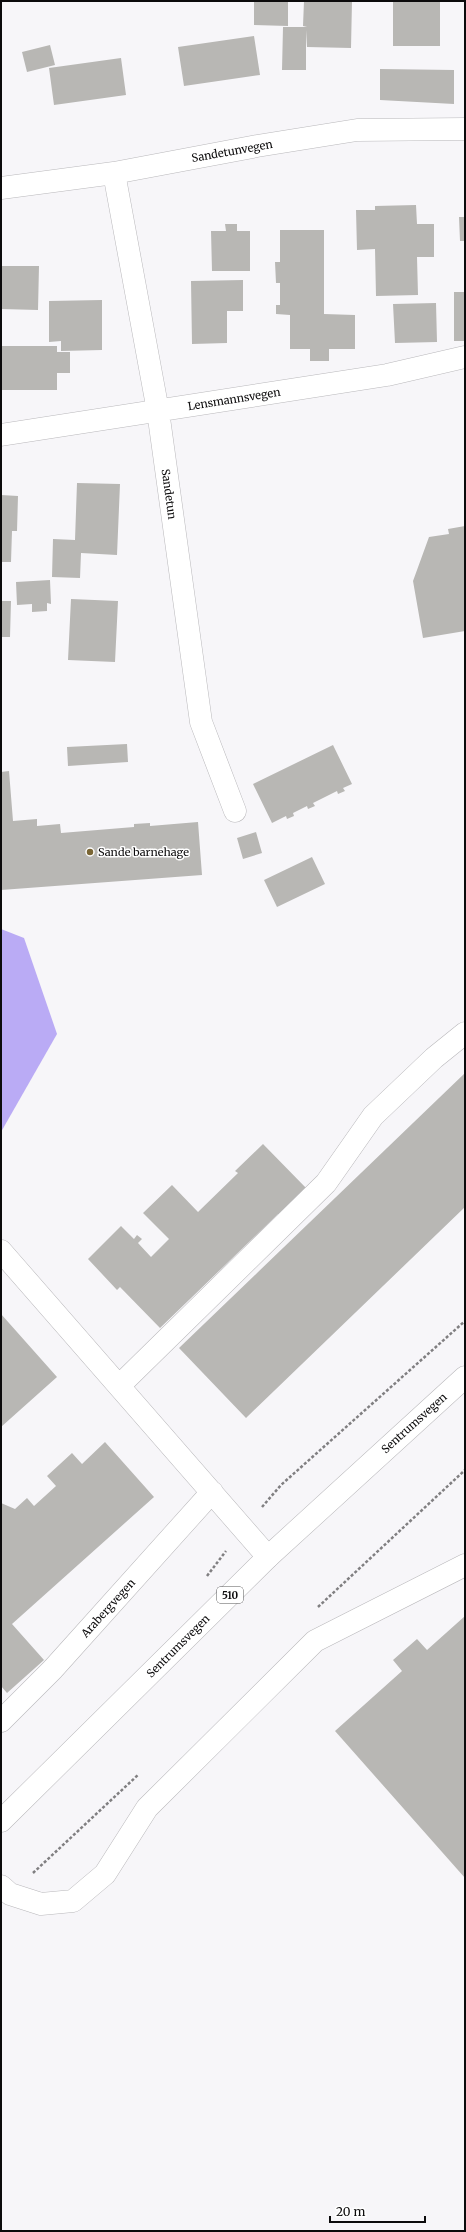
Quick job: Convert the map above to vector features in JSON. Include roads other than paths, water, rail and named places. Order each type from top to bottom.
[{"type":"street","name":"Sandetunvegen","points":[[1,188],[114,173],[257,146],[358,130],[465,129]]},
{"type":"street","name":"Sandetun","points":[[114,173],[158,411],[201,722],[235,811]]},
{"type":"street","name":"Lensmannsvegen","points":[[1,435],[387,374],[465,357]]},
{"type":"street","points":[[119,1386],[326,1183],[373,1116],[434,1058],[465,1033]]},
{"type":"street","points":[[1,1251],[268,1557]]},
{"type":"street","name":"Sentrumsvegen","points":[[1,1821],[268,1557],[465,1376]]},
{"type":"street","name":"Arabergvegen","points":[[1,1721],[53,1669],[212,1492]]},
{"type":"street","points":[[1,1886],[10,1894],[41,1904],[73,1901],[105,1874],[147,1808],[315,1641],[465,1565]]},
{"type":"place","name":"Sande barnehage","points":[[90,852]]}]
